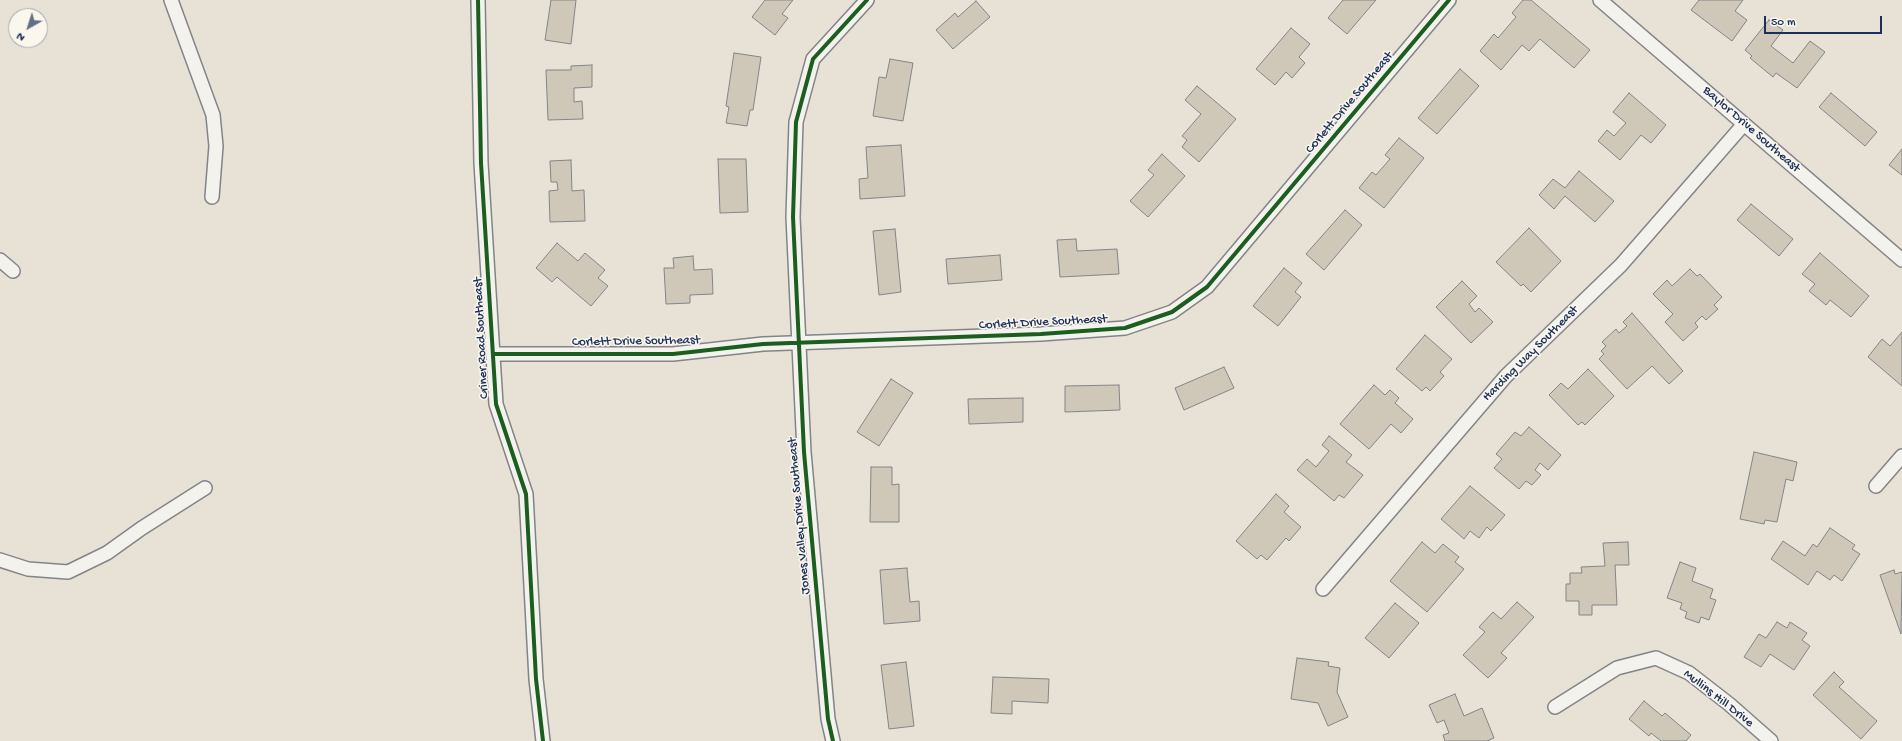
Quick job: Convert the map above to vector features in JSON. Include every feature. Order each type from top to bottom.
[{"type":"street","points":[[171,0],[213,115],[216,146],[212,197]]},
{"type":"street","name":"Criner Road Southeast","points":[[478,0],[481,163],[496,404],[526,494],[536,679],[543,741]]},
{"type":"street","name":"Jones Valley Drive Southeast","points":[[833,741],[828,719],[805,468],[793,217],[796,122],[813,59],[867,0]]},
{"type":"street","name":"Corlett Drive Southeast","points":[[494,354],[673,354],[763,344],[1041,334],[1125,328],[1172,312],[1207,287],[1449,0]]},
{"type":"street","name":"Baylor Drive Southeast","points":[[1600,0],[1902,260]]},
{"type":"street","name":"Harding Way Southeast","points":[[1323,589],[1506,376],[1621,265],[1744,124]]},
{"type":"street","points":[[0,260],[13,271]]},
{"type":"street","points":[[1876,486],[1902,456]]},
{"type":"street","points":[[0,560],[28,570],[68,572],[107,553],[142,528],[205,488]]},
{"type":"street","name":"Mullins Hill Drive","points":[[1555,707],[1617,668],[1656,658],[1689,673],[1729,704],[1771,741]]},
{"type":"building","points":[[551,0],[576,0],[571,44],[545,40]]},
{"type":"building","points":[[765,0],[793,0],[782,14],[788,18],[775,35],[752,17]]},
{"type":"building","points":[[1343,0],[1376,0],[1347,34],[1328,18]]},
{"type":"building","points":[[1523,0],[1531,0],[1590,50],[1574,68],[1540,39],[1529,51],[1522,45],[1501,70],[1480,51],[1494,34],[1498,38],[1516,17],[1512,13]]},
{"type":"building","points":[[1699,0],[1743,0],[1735,11],[1747,20],[1732,41],[1691,10]]},
{"type":"building","points":[[976,1],[990,17],[953,49],[936,30],[955,13],[958,17]]},
{"type":"building","points":[[1769,20],[1783,30],[1771,46],[1793,63],[1810,41],[1825,52],[1797,88],[1776,73],[1773,77],[1750,58],[1752,56],[1745,50]]},
{"type":"building","points":[[1291,28],[1310,44],[1299,57],[1305,63],[1292,78],[1286,72],[1275,85],[1256,69]]},
{"type":"building","points":[[734,53],[761,57],[753,110],[750,110],[747,126],[726,123],[729,107],[726,106]]},
{"type":"building","points":[[890,59],[913,63],[903,121],[873,116],[879,77],[886,78]]},
{"type":"building","points":[[592,65],[592,87],[574,88],[574,102],[582,101],[583,119],[548,120],[546,70],[571,70],[571,66]]},
{"type":"building","points":[[1460,69],[1479,86],[1437,134],[1418,118]]},
{"type":"building","points":[[1197,86],[1236,119],[1199,162],[1182,147],[1187,140],[1182,136],[1201,114],[1185,100]]},
{"type":"building","points":[[1629,93],[1666,125],[1651,143],[1641,135],[1620,160],[1598,141],[1607,130],[1614,136],[1626,123],[1613,112]]},
{"type":"building","points":[[1831,93],[1877,132],[1865,146],[1819,107]]},
{"type":"building","points":[[1399,138],[1424,158],[1384,208],[1359,188],[1372,172],[1376,175],[1390,159],[1385,155]]},
{"type":"building","points":[[901,145],[905,196],[860,199],[859,179],[868,178],[866,147]]},
{"type":"building","points":[[1902,149],[1902,175],[1889,165]]},
{"type":"building","points":[[1162,154],[1185,176],[1148,217],[1130,201],[1154,175],[1148,170]]},
{"type":"building","points":[[718,159],[746,159],[748,212],[720,213]]},
{"type":"building","points":[[571,160],[572,191],[584,190],[585,221],[550,222],[549,191],[558,190],[557,182],[551,182],[550,161]]},
{"type":"building","points":[[1579,171],[1614,201],[1595,222],[1565,196],[1554,209],[1539,195],[1553,179],[1565,188]]},
{"type":"building","points":[[1751,204],[1793,239],[1779,256],[1737,220]]},
{"type":"building","points":[[1345,210],[1362,225],[1324,270],[1306,254]]},
{"type":"building","points":[[1529,228],[1561,261],[1531,292],[1523,284],[1521,286],[1496,262]]},
{"type":"building","points":[[895,229],[901,292],[879,295],[873,231]]},
{"type":"building","points":[[1076,239],[1077,251],[1117,249],[1119,274],[1060,277],[1057,240]]},
{"type":"building","points":[[557,243],[578,261],[585,253],[605,270],[598,278],[608,286],[591,306],[557,277],[552,282],[536,268]]},
{"type":"building","points":[[1820,253],[1869,296],[1851,317],[1830,300],[1826,305],[1809,291],[1815,284],[1802,274]]},
{"type":"building","points":[[1000,255],[1002,280],[948,284],[946,259]]},
{"type":"building","points":[[693,256],[694,270],[712,269],[713,294],[690,295],[690,303],[666,304],[664,268],[674,268],[673,258]]},
{"type":"building","points":[[1284,268],[1302,283],[1295,292],[1301,297],[1278,326],[1253,306]]},
{"type":"building","points":[[1690,269],[1697,276],[1700,274],[1722,297],[1714,305],[1718,309],[1706,320],[1702,316],[1695,323],[1698,327],[1683,341],[1665,322],[1673,314],[1653,294],[1667,280],[1672,286]]},
{"type":"building","points":[[1462,281],[1477,296],[1469,304],[1475,312],[1479,308],[1493,322],[1471,343],[1436,307]]},
{"type":"building","points":[[1632,313],[1683,371],[1669,384],[1652,366],[1627,389],[1599,359],[1604,354],[1601,351],[1606,346],[1602,342],[1616,329],[1619,333],[1627,326],[1623,322]]},
{"type":"building","points":[[1902,332],[1902,386],[1868,357],[1882,339],[1890,346]]},
{"type":"building","points":[[1425,335],[1452,359],[1440,372],[1444,376],[1430,391],[1426,387],[1422,391],[1396,369]]},
{"type":"building","points":[[1224,367],[1234,388],[1184,410],[1175,388]]},
{"type":"building","points":[[1588,369],[1614,396],[1585,425],[1582,422],[1578,425],[1549,395],[1561,383],[1568,389]]},
{"type":"building","points":[[891,379],[913,393],[879,446],[857,432]]},
{"type":"building","points":[[1119,385],[1120,410],[1065,412],[1065,386]]},
{"type":"building","points":[[1374,385],[1385,395],[1390,390],[1399,398],[1395,403],[1413,419],[1401,433],[1391,424],[1369,449],[1340,424]]},
{"type":"building","points":[[1023,398],[1023,422],[969,424],[968,399]]},
{"type":"building","points":[[1529,427],[1561,455],[1548,470],[1540,463],[1535,470],[1541,475],[1532,485],[1526,481],[1519,489],[1494,468],[1502,459],[1496,454],[1515,432],[1521,436]]},
{"type":"building","points":[[1329,436],[1352,455],[1346,462],[1363,475],[1344,498],[1339,495],[1334,501],[1297,470],[1307,459],[1316,467],[1329,451],[1322,445]]},
{"type":"building","points":[[1754,452],[1797,462],[1793,481],[1786,479],[1777,522],[1765,520],[1764,524],[1740,519]]},
{"type":"building","points":[[871,467],[892,467],[892,485],[899,484],[899,522],[870,522]]},
{"type":"building","points":[[1470,486],[1505,515],[1491,531],[1487,527],[1479,538],[1470,531],[1464,539],[1441,519]]},
{"type":"building","points":[[1276,494],[1289,506],[1284,512],[1301,527],[1289,541],[1286,538],[1267,560],[1261,555],[1257,559],[1236,541]]},
{"type":"building","points":[[1830,528],[1855,545],[1852,549],[1860,554],[1842,581],[1834,575],[1830,580],[1817,571],[1808,585],[1771,559],[1783,541],[1805,556],[1813,544],[1817,547]]},
{"type":"building","points":[[1422,542],[1435,553],[1443,544],[1459,557],[1455,562],[1464,569],[1427,612],[1390,581]]},
{"type":"building","points":[[1628,542],[1629,565],[1615,565],[1617,605],[1592,605],[1592,615],[1579,615],[1579,601],[1566,601],[1566,584],[1570,584],[1570,573],[1582,573],[1581,567],[1605,566],[1603,543]]},
{"type":"building","points":[[1680,562],[1696,568],[1692,581],[1713,589],[1710,598],[1716,600],[1709,620],[1701,617],[1699,623],[1685,618],[1687,612],[1680,609],[1682,603],[1667,598]]},
{"type":"building","points":[[907,568],[910,602],[919,601],[920,621],[884,624],[880,570]]},
{"type":"building","points":[[1894,570],[1895,574],[1902,572],[1901,634],[1880,575]]},
{"type":"building","points":[[1517,602],[1534,617],[1501,653],[1507,658],[1488,678],[1463,655],[1485,632],[1479,627],[1493,612],[1501,619]]},
{"type":"building","points":[[1395,603],[1419,623],[1389,658],[1365,638]]},
{"type":"building","points":[[1777,622],[1787,628],[1790,622],[1807,633],[1802,640],[1810,646],[1794,670],[1770,654],[1761,667],[1744,657],[1759,634],[1766,638]]},
{"type":"building","points":[[1297,658],[1329,662],[1328,666],[1340,668],[1337,692],[1348,717],[1328,726],[1318,703],[1291,699]]},
{"type":"building","points":[[906,662],[914,726],[889,729],[881,665]]},
{"type":"building","points":[[1834,672],[1844,682],[1839,687],[1877,721],[1861,739],[1813,695]]},
{"type":"building","points":[[993,677],[1049,679],[1048,703],[1012,701],[1012,714],[991,713]]},
{"type":"building","points":[[1455,694],[1464,716],[1482,708],[1494,738],[1487,741],[1445,741],[1443,735],[1449,733],[1444,720],[1437,723],[1429,705]]},
{"type":"building","points":[[1644,701],[1662,716],[1665,713],[1691,735],[1686,741],[1661,741],[1651,733],[1649,736],[1629,719]]},
{"type":"cycle path","points":[[478,0],[481,163],[496,404],[526,494],[536,679],[543,741]]},
{"type":"cycle path","points":[[833,741],[828,719],[804,452],[793,217],[796,122],[813,59],[867,0]]},
{"type":"cycle path","points":[[494,354],[673,354],[763,344],[1041,334],[1125,328],[1172,312],[1207,287],[1449,0]]}]
